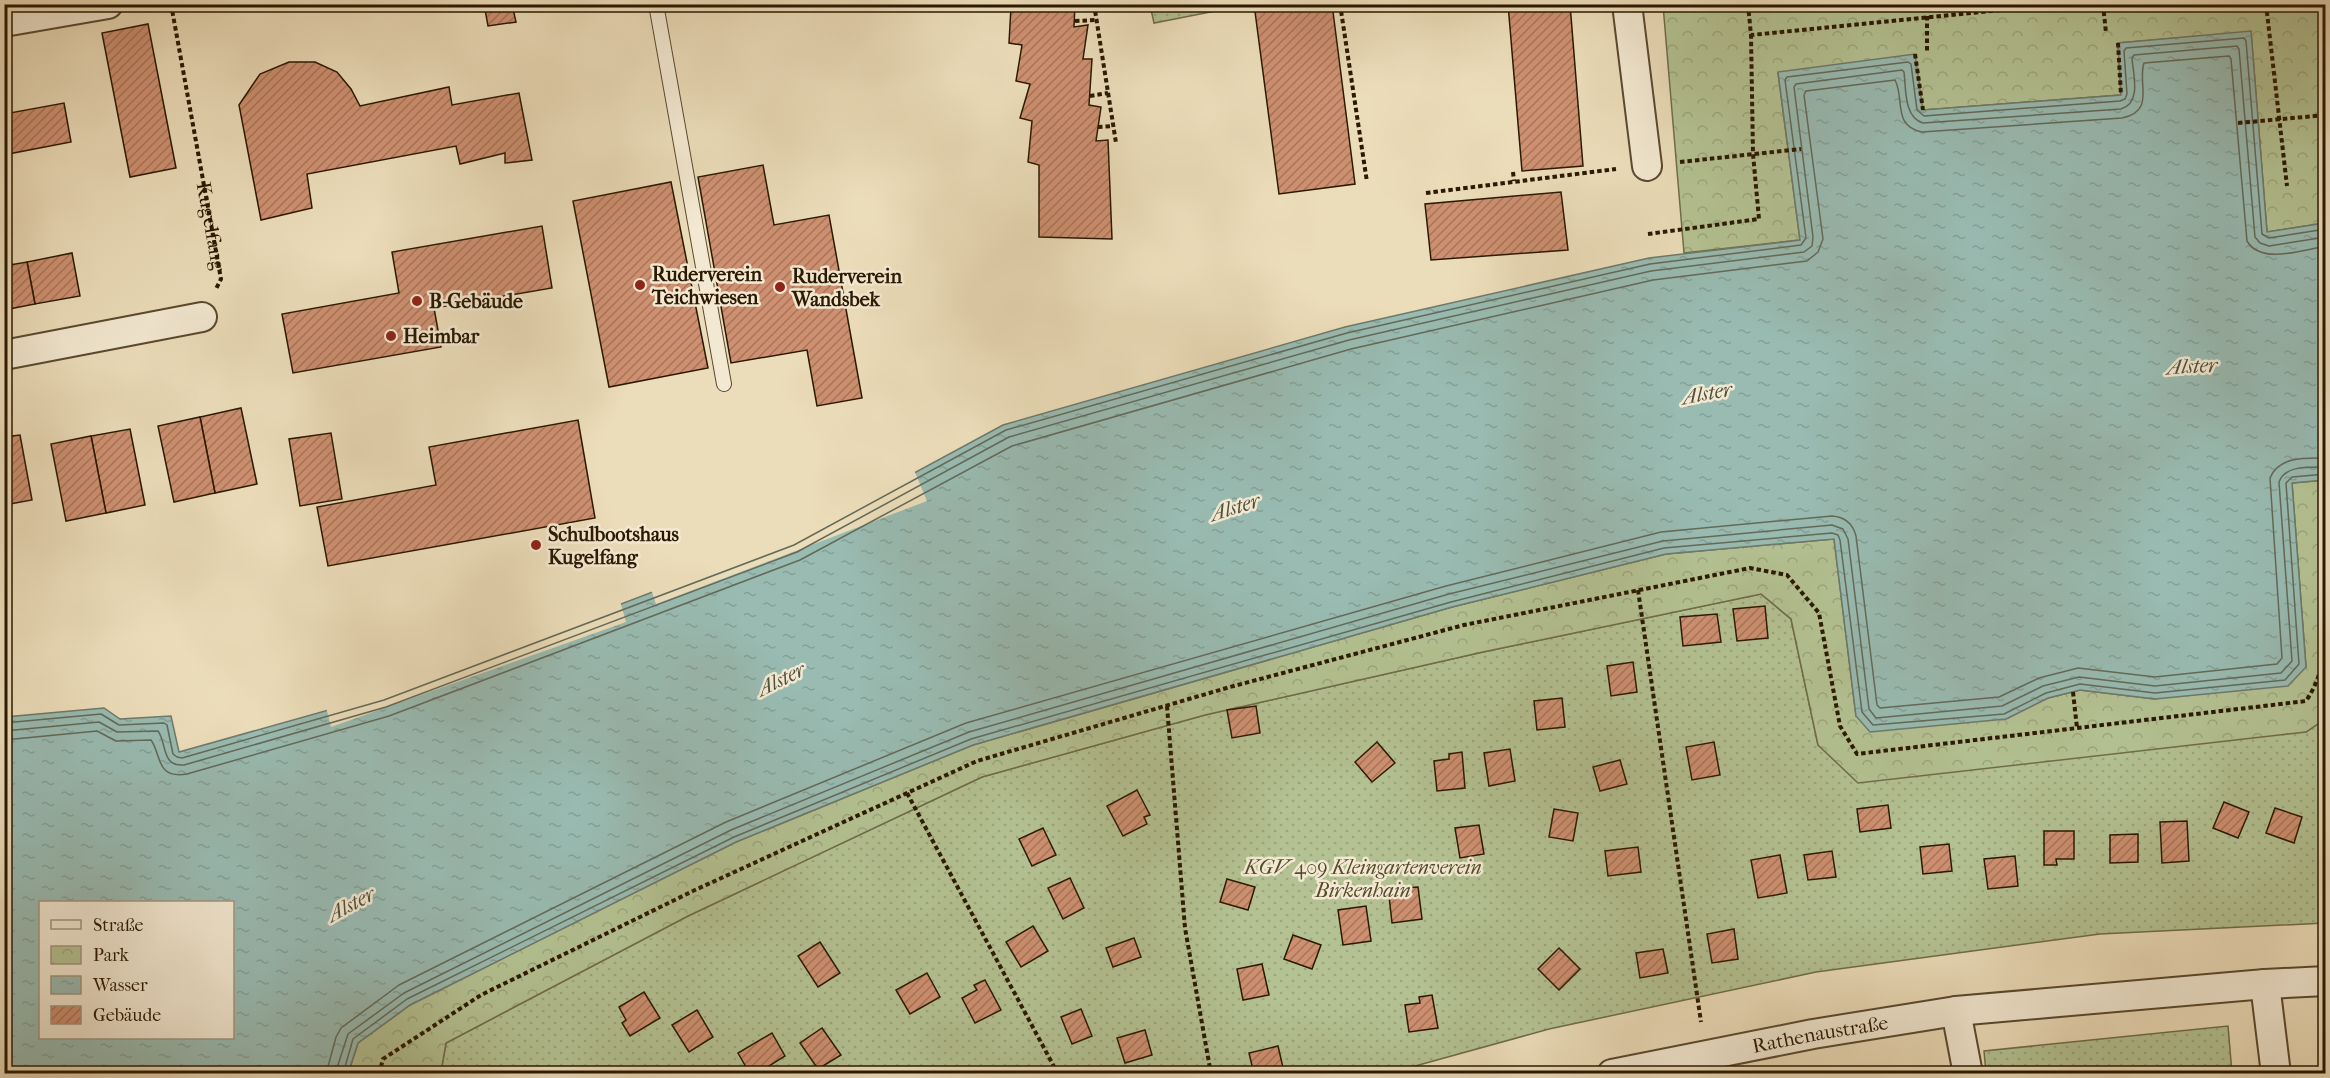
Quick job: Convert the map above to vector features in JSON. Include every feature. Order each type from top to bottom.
[{"type":"street","points":[[4,22],[108,4]]},
{"type":"street","points":[[1627,4],[1647,166]]},
{"type":"street","points":[[4,354],[202,317]]},
{"type":"street","name":"Rathenaustraße","points":[[1612,1074],[1813,1034],[1956,1011],[2265,984],[2325,981]]},
{"type":"street","points":[[2265,984],[2276,1074]]},
{"type":"street","points":[[1956,1011],[1968,1074]]},
{"type":"lane","points":[[656,4],[724,384]]},
{"type":"path","name":"Kugelfang","points":[[171,4],[221,279],[202,317]]},
{"type":"path","points":[[1094,4],[1116,143]]},
{"type":"path","points":[[1340,4],[1367,182]]},
{"type":"path","points":[[1648,234],[1759,219],[1753,154],[1751,34],[1748,4]]},
{"type":"path","points":[[1751,34],[2061,4]]},
{"type":"path","points":[[2103,4],[2106,33]]},
{"type":"path","points":[[2266,4],[2287,186]]},
{"type":"path","points":[[1927,16],[1927,51]]},
{"type":"path","points":[[1075,21],[1097,20]]},
{"type":"path","points":[[2118,43],[2121,95]]},
{"type":"path","points":[[1915,54],[1923,110]]},
{"type":"path","points":[[1090,96],[1108,93]]},
{"type":"path","points":[[2238,123],[2325,115]]},
{"type":"path","points":[[1098,127],[1113,126]]},
{"type":"path","points":[[1675,162],[1801,149]]},
{"type":"path","points":[[1426,193],[1647,166]]},
{"type":"path","points":[[1513,172],[1514,181]]},
{"type":"path","points":[[380,1074],[383,1059],[482,995],[695,890],[976,761],[1464,625],[1750,568],[1787,574],[1819,613],[1840,726],[1857,754],[2306,701],[2316,687],[2321,673],[2325,631]]},
{"type":"path","points":[[1638,590],[1706,1056]]},
{"type":"path","points":[[2073,692],[2077,728]]},
{"type":"path","points":[[1167,706],[1185,928],[1211,1074]]},
{"type":"path","points":[[907,793],[1058,1074]]},
{"type":"green space","points":[[1150,5],[1225,5],[1226,9],[1154,23]]},
{"type":"green space","points":[[1663,5],[2325,5],[2325,223],[2267,232],[2251,32],[2118,43],[2121,95],[1923,110],[1778,73],[1800,240],[1684,253]]},
{"type":"green space","points":[[2325,480],[2325,719],[2306,732],[1858,783],[1818,745],[1791,619],[1761,594],[1483,652],[1205,715],[982,777],[688,916],[446,1043],[442,1066],[447,1073],[348,1074],[358,1043],[410,1005],[736,842],[973,745],[1452,607],[1666,554],[1834,539],[1856,716],[2006,719],[2048,698],[2080,690],[2155,699],[2306,667],[2292,483]]},
{"type":"green space","name":"KGV 409 Kleingartenverein Birkenhain","points":[[1761,594],[1791,619],[1818,745],[2306,732],[2325,719],[2325,923],[2100,934],[1816,972],[1549,1029],[1390,1073],[447,1074],[442,1066],[446,1043],[688,916],[982,777],[1205,715],[1483,652]]},
{"type":"green space","points":[[2228,1026],[2232,1073],[1986,1073],[1984,1051]]},
{"type":"water","name":"Alster","points":[[2251,31],[2267,232],[2325,223],[2325,480],[2292,483],[2306,667],[2288,686],[2155,699],[2080,690],[2048,698],[2006,719],[1870,732],[1856,716],[1834,539],[1666,554],[1452,607],[973,745],[736,842],[410,1005],[358,1043],[348,1073],[5,1074],[5,717],[104,708],[120,719],[171,716],[179,752],[382,695],[792,539],[1003,425],[1345,327],[1649,258],[1800,240],[1778,72],[1915,54],[1923,110],[2121,95],[2118,43]]},
{"type":"pier","points":[[914,470],[927,501],[656,604],[651,589],[791,536]]},
{"type":"pier","points":[[620,601],[626,622],[331,727],[326,707],[381,692]]},
{"type":"building","points":[[484,4],[512,4],[516,22],[488,26]]},
{"type":"building","points":[[1005,4],[1075,4],[1074,27],[1088,25],[1083,59],[1092,59],[1089,105],[1101,107],[1096,141],[1108,140],[1112,239],[1039,237],[1039,165],[1028,162],[1032,121],[1020,118],[1030,84],[1016,81],[1022,45],[1009,43],[1011,7]]},
{"type":"building","points":[[1254,4],[1332,4],[1355,184],[1279,194]]},
{"type":"building","points":[[1508,4],[1570,4],[1583,166],[1522,171]]},
{"type":"building","points":[[148,24],[176,168],[130,177],[102,33]]},
{"type":"building","points":[[289,62],[315,62],[337,72],[351,89],[360,106],[449,87],[452,105],[519,93],[532,160],[505,163],[505,153],[460,164],[456,146],[307,174],[312,208],[261,220],[239,105],[260,74]]},
{"type":"building","points":[[64,103],[71,142],[8,154],[4,134],[4,114]]},
{"type":"building","name":"Ruderverein Wandsbek","points":[[763,165],[774,225],[829,215],[862,398],[817,406],[807,350],[731,363],[698,177]]},
{"type":"building","name":"Ruderverein Teichwiesen","points":[[671,182],[708,368],[609,387],[573,201]]},
{"type":"building","points":[[1561,192],[1568,250],[1431,260],[1425,204]]},
{"type":"building","name":"B-Gebäude","points":[[542,226],[552,288],[434,308],[441,347],[293,373],[282,314],[399,293],[392,252]]},
{"type":"building","points":[[72,253],[80,296],[35,304],[27,262]]},
{"type":"building","points":[[27,262],[35,304],[4,310],[4,266]]},
{"type":"building","points":[[241,408],[257,484],[215,493],[200,417]]},
{"type":"building","points":[[200,417],[215,493],[174,502],[158,426]]},
{"type":"building","points":[[578,420],[595,518],[328,566],[317,507],[436,485],[429,447]]},
{"type":"building","points":[[130,429],[145,505],[106,513],[91,436]]},
{"type":"building","points":[[331,433],[342,499],[300,506],[289,439]]},
{"type":"building","points":[[20,435],[32,500],[4,505],[4,437]]},
{"type":"building","points":[[91,436],[106,513],[66,521],[51,444]]},
{"type":"building","points":[[1765,606],[1768,638],[1737,641],[1733,609]]},
{"type":"building","points":[[1717,614],[1721,642],[1683,646],[1680,617]]},
{"type":"building","points":[[1633,662],[1637,692],[1611,696],[1607,666]]},
{"type":"building","points":[[1562,698],[1565,727],[1537,730],[1534,701]]},
{"type":"building","points":[[1256,706],[1260,733],[1232,738],[1227,710]]},
{"type":"building","points":[[1377,742],[1395,763],[1372,782],[1355,762]]},
{"type":"building","points":[[1714,742],[1720,775],[1692,780],[1686,747]]},
{"type":"building","points":[[1510,749],[1515,781],[1489,786],[1484,753]]},
{"type":"building","points":[[1462,752],[1465,788],[1437,791],[1434,761],[1449,759],[1449,754]]},
{"type":"building","points":[[1620,760],[1627,784],[1600,791],[1593,767]]},
{"type":"building","points":[[1137,790],[1150,815],[1144,817],[1147,824],[1123,836],[1107,806]]},
{"type":"building","points":[[2224,802],[2249,812],[2238,838],[2213,828]]},
{"type":"building","points":[[1888,805],[1891,828],[1860,832],[1857,809]]},
{"type":"building","points":[[2275,808],[2302,817],[2294,843],[2266,833]]},
{"type":"building","points":[[1554,809],[1578,813],[1573,841],[1549,837]]},
{"type":"building","points":[[2187,821],[2189,861],[2162,863],[2160,822]]},
{"type":"building","points":[[1479,825],[1484,854],[1460,858],[1455,828]]},
{"type":"building","points":[[1043,828],[1056,855],[1032,866],[1019,839]]},
{"type":"building","points":[[2044,831],[2074,831],[2074,859],[2056,859],[2057,865],[2044,865]]},
{"type":"building","points":[[2138,834],[2138,862],[2110,863],[2110,835]]},
{"type":"building","points":[[1949,844],[1952,871],[1923,874],[1920,847]]},
{"type":"building","points":[[1638,847],[1641,872],[1608,876],[1605,851]]},
{"type":"building","points":[[1832,851],[1836,877],[1808,880],[1804,855]]},
{"type":"building","points":[[1780,855],[1787,893],[1758,898],[1751,860]]},
{"type":"building","points":[[2015,856],[2018,886],[1988,889],[1984,859]]},
{"type":"building","points":[[1070,878],[1084,908],[1063,919],[1048,888]]},
{"type":"building","points":[[1227,879],[1255,887],[1248,910],[1220,902]]},
{"type":"building","points":[[1418,887],[1422,919],[1392,923],[1389,896],[1405,894],[1404,888]]},
{"type":"building","points":[[1366,906],[1371,941],[1343,945],[1338,910]]},
{"type":"building","points":[[1033,926],[1048,951],[1021,967],[1006,942]]},
{"type":"building","points":[[1734,929],[1738,959],[1712,963],[1707,934]]},
{"type":"building","points":[[1293,935],[1321,945],[1312,969],[1284,959]]},
{"type":"building","points":[[1134,938],[1141,957],[1113,967],[1106,948]]},
{"type":"building","points":[[820,942],[840,973],[818,987],[798,956]]},
{"type":"building","points":[[1559,948],[1580,969],[1559,990],[1538,969]]},
{"type":"building","points":[[1663,949],[1668,973],[1640,978],[1636,953]]},
{"type":"building","points":[[1262,964],[1269,995],[1243,1000],[1237,969]]},
{"type":"building","points":[[927,973],[940,997],[910,1014],[896,990]]},
{"type":"building","points":[[985,980],[1001,1010],[975,1023],[962,998],[977,990],[974,985]]},
{"type":"building","points":[[644,992],[660,1018],[630,1036],[622,1023],[626,1020],[619,1007]]},
{"type":"building","points":[[1432,995],[1438,1028],[1409,1032],[1405,1005],[1420,1003],[1419,997]]},
{"type":"building","points":[[1081,1009],[1092,1036],[1072,1044],[1061,1017]]},
{"type":"building","points":[[697,1010],[713,1037],[689,1052],[672,1025]]},
{"type":"building","points":[[822,1028],[841,1055],[818,1069],[800,1043]]},
{"type":"building","points":[[1145,1030],[1152,1055],[1125,1063],[1117,1038]]},
{"type":"building","points":[[772,1033],[785,1056],[756,1074],[750,1074],[738,1053]]},
{"type":"building","points":[[1278,1046],[1284,1072],[1254,1074],[1249,1053]]},
{"type":"place","name":"Ruderverein Teichwiesen","points":[[640,285]]},
{"type":"place","name":"Ruderverein Wandsbek","points":[[780,287]]},
{"type":"place","name":"B-Gebäude","points":[[417,301]]},
{"type":"place","name":"Heimbar","points":[[391,336]]},
{"type":"place","name":"Schulbootshaus Kugelfang","points":[[536,545]]}]
